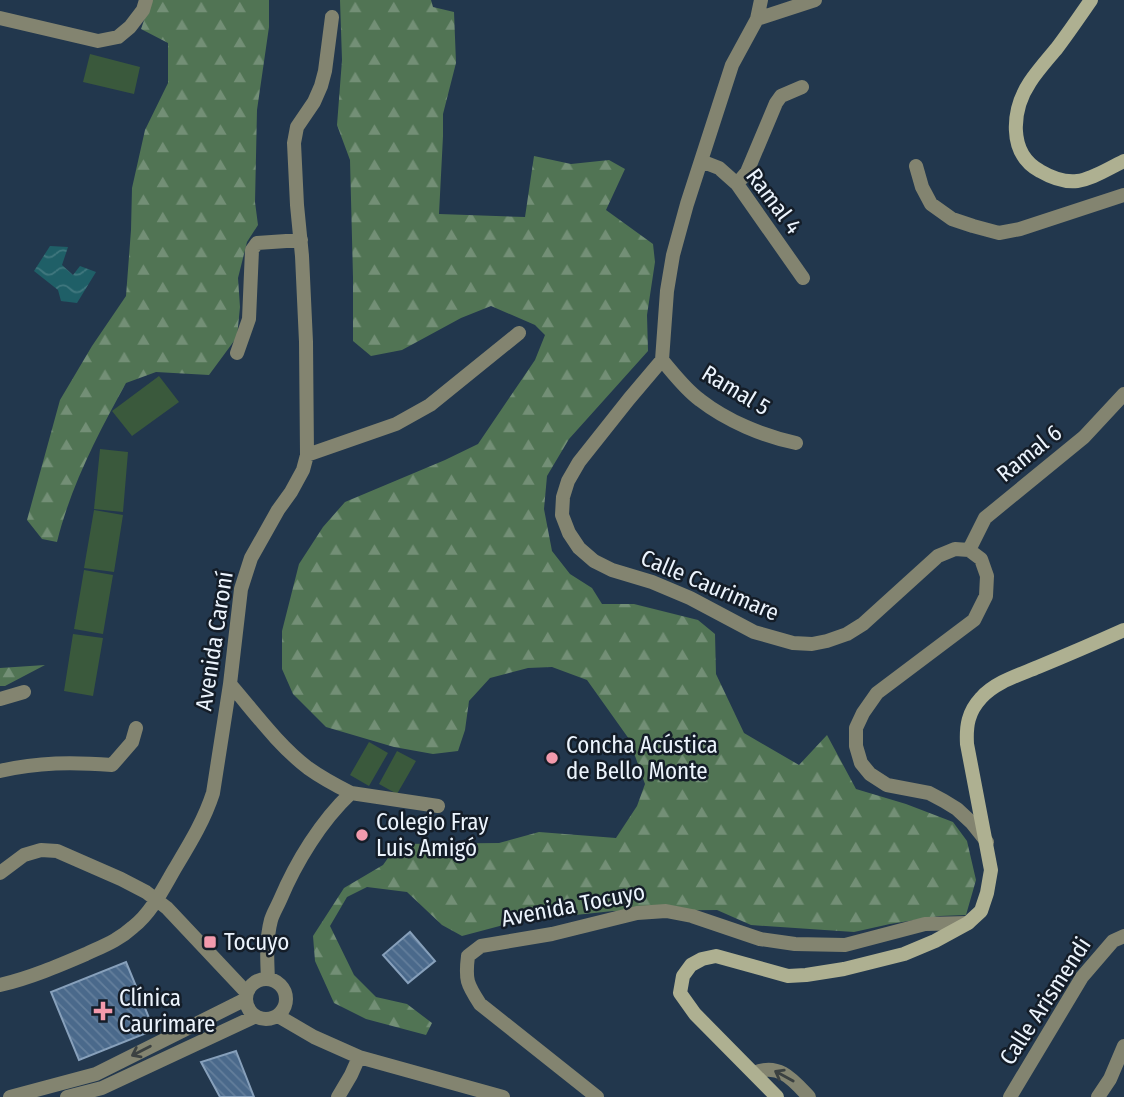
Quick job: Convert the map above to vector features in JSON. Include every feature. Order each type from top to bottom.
[{"type":"street","points":[[0,18],[98,41],[118,37],[130,27],[146,0]]},
{"type":"street","points":[[662,360],[667,291],[673,255],[732,65],[757,19],[761,0]]},
{"type":"street","points":[[757,19],[815,0]]},
{"type":"street","points":[[1091,0],[1029,83],[1018,113],[1016,142],[1030,166],[1056,179],[1073,182],[1087,180],[1124,161]]},
{"type":"street","points":[[332,17],[321,86],[297,128],[294,143],[306,342],[307,455],[396,424],[430,405],[519,333]]},
{"type":"street","points":[[737,184],[747,172],[776,103],[781,96],[802,87]]},
{"type":"street","name":"Ramal 4","points":[[701,161],[719,168],[737,184],[803,278]]},
{"type":"street","points":[[916,166],[922,187],[931,204],[952,219],[999,233],[1020,229],[1124,195]]},
{"type":"street","points":[[237,352],[249,319],[252,250],[257,243],[301,240]]},
{"type":"street","name":"Ramal 5","points":[[662,360],[681,383],[720,413],[780,440],[796,443]]},
{"type":"street","name":"Calle Caurimare","points":[[662,360],[591,445],[568,481],[563,497],[562,515],[579,548],[594,561],[690,598],[754,632],[793,643],[812,644],[847,634],[863,624],[938,556],[955,549],[969,550]]},
{"type":"street","name":"Ramal 6","points":[[969,550],[985,518],[1084,437],[1124,394]]},
{"type":"street","name":"Avenida Caroní","points":[[0,985],[69,962],[120,938],[135,926],[156,899],[192,839],[213,793],[241,589],[251,558],[303,470],[307,455]]},
{"type":"street","points":[[969,550],[981,559],[987,576],[986,596],[974,620],[877,693],[856,728],[856,746],[861,763],[870,774],[887,785],[929,793],[944,800],[971,822],[987,842]]},
{"type":"street","points":[[777,1097],[695,1014],[681,993],[683,976],[691,965],[716,956],[788,976],[844,970],[904,954],[968,923],[981,911],[991,870],[967,744],[968,718],[973,708],[982,696],[1003,682],[1124,630]]},
{"type":"street","points":[[230,684],[286,748],[309,769],[331,783],[351,793],[438,806]]},
{"type":"street","points":[[0,699],[24,692]]},
{"type":"street","points":[[0,771],[24,765],[72,762],[112,765],[132,742],[136,728]]},
{"type":"street","points":[[268,979],[267,950],[271,919],[299,860],[337,806],[351,793]]},
{"type":"street","points":[[0,873],[24,855],[41,850],[57,851],[121,879],[156,899],[186,927],[247,996],[247,1007],[256,1016],[270,1019],[283,1012],[285,991],[268,979],[255,983],[247,996],[96,1074],[10,1097]]},
{"type":"street","name":"Avenida Tocuyo","points":[[597,1097],[481,1004],[470,989],[466,975],[468,956],[481,946],[552,934],[636,913],[666,911],[692,916],[760,939],[795,944],[845,945],[925,924],[968,923]]},
{"type":"street","name":"Calle Arismendi","points":[[1010,1097],[1082,977],[1112,940],[1124,936]]},
{"type":"street","points":[[67,1097],[102,1088],[256,1016]]},
{"type":"street","points":[[278,1016],[314,1037],[359,1056],[503,1097]]},
{"type":"street","points":[[1098,1097],[1110,1079],[1124,1046]]},
{"type":"street","points":[[338,1097],[359,1056]]},
{"type":"street","points":[[754,1073],[768,1068],[782,1073],[792,1079],[809,1097]]},
{"type":"green space","points":[[151,0],[269,0],[269,27],[257,110],[255,202],[258,225],[247,242],[238,278],[240,307],[237,337],[209,375],[156,372],[126,383],[78,480],[57,542],[42,539],[27,520],[60,400],[126,296],[132,188],[145,130],[168,83],[168,43],[141,29]]},
{"type":"green space","points":[[340,0],[431,0],[433,7],[454,12],[456,63],[443,114],[439,214],[525,217],[534,156],[571,164],[609,160],[625,169],[606,210],[653,244],[655,262],[647,315],[648,351],[569,439],[547,476],[544,509],[552,551],[570,574],[592,588],[602,604],[634,604],[698,620],[715,634],[716,674],[744,733],[799,765],[827,735],[856,789],[953,822],[967,841],[976,880],[966,915],[940,916],[854,932],[751,925],[717,910],[613,911],[519,921],[462,936],[442,925],[407,892],[367,887],[347,897],[330,926],[354,975],[376,997],[407,1004],[432,1023],[426,1035],[366,1019],[334,1003],[315,961],[313,936],[344,888],[383,865],[398,844],[499,843],[539,832],[616,838],[637,806],[645,784],[629,739],[587,680],[552,667],[528,668],[490,678],[469,701],[465,730],[458,751],[433,754],[394,747],[326,727],[293,694],[282,669],[282,631],[299,564],[323,527],[345,502],[478,444],[535,360],[545,335],[535,325],[491,306],[461,318],[402,350],[371,356],[353,341],[350,160],[337,125],[342,60]]},
{"type":"green space","points":[[45,665],[5,686],[0,686],[0,668]]},
{"type":"shaded area","points":[[90,54],[140,67],[134,94],[83,82]]},
{"type":"shaded area","points":[[159,376],[179,402],[132,436],[112,411]]},
{"type":"shaded area","points":[[100,449],[128,452],[123,512],[94,509]]},
{"type":"shaded area","points":[[94,510],[123,515],[114,572],[84,568]]},
{"type":"shaded area","points":[[84,570],[113,575],[103,634],[74,629]]},
{"type":"shaded area","points":[[73,634],[103,638],[93,696],[64,691]]},
{"type":"shaded area","points":[[369,742],[388,753],[369,786],[350,775]]},
{"type":"shaded area","points":[[397,751],[416,761],[397,794],[379,784]]},
{"type":"water","points":[[50,246],[68,247],[62,265],[73,275],[80,266],[96,272],[77,303],[61,301],[58,290],[34,271]]},
{"type":"building","points":[[410,932],[435,961],[408,983],[383,955]]},
{"type":"building","name":"Clínica Caurimare","points":[[126,962],[154,1030],[79,1060],[51,992]]},
{"type":"building","points":[[236,1051],[254,1097],[220,1097],[201,1062]]},
{"type":"place","name":"Concha Acústica de Bello Monte","points":[[552,758]]},
{"type":"place","name":"Colegio Fray Luis Amigó","points":[[362,835]]},
{"type":"place","name":"Tocuyo","points":[[210,942]]},
{"type":"place","name":"Clínica Caurimare","points":[[103,1011]]}]
